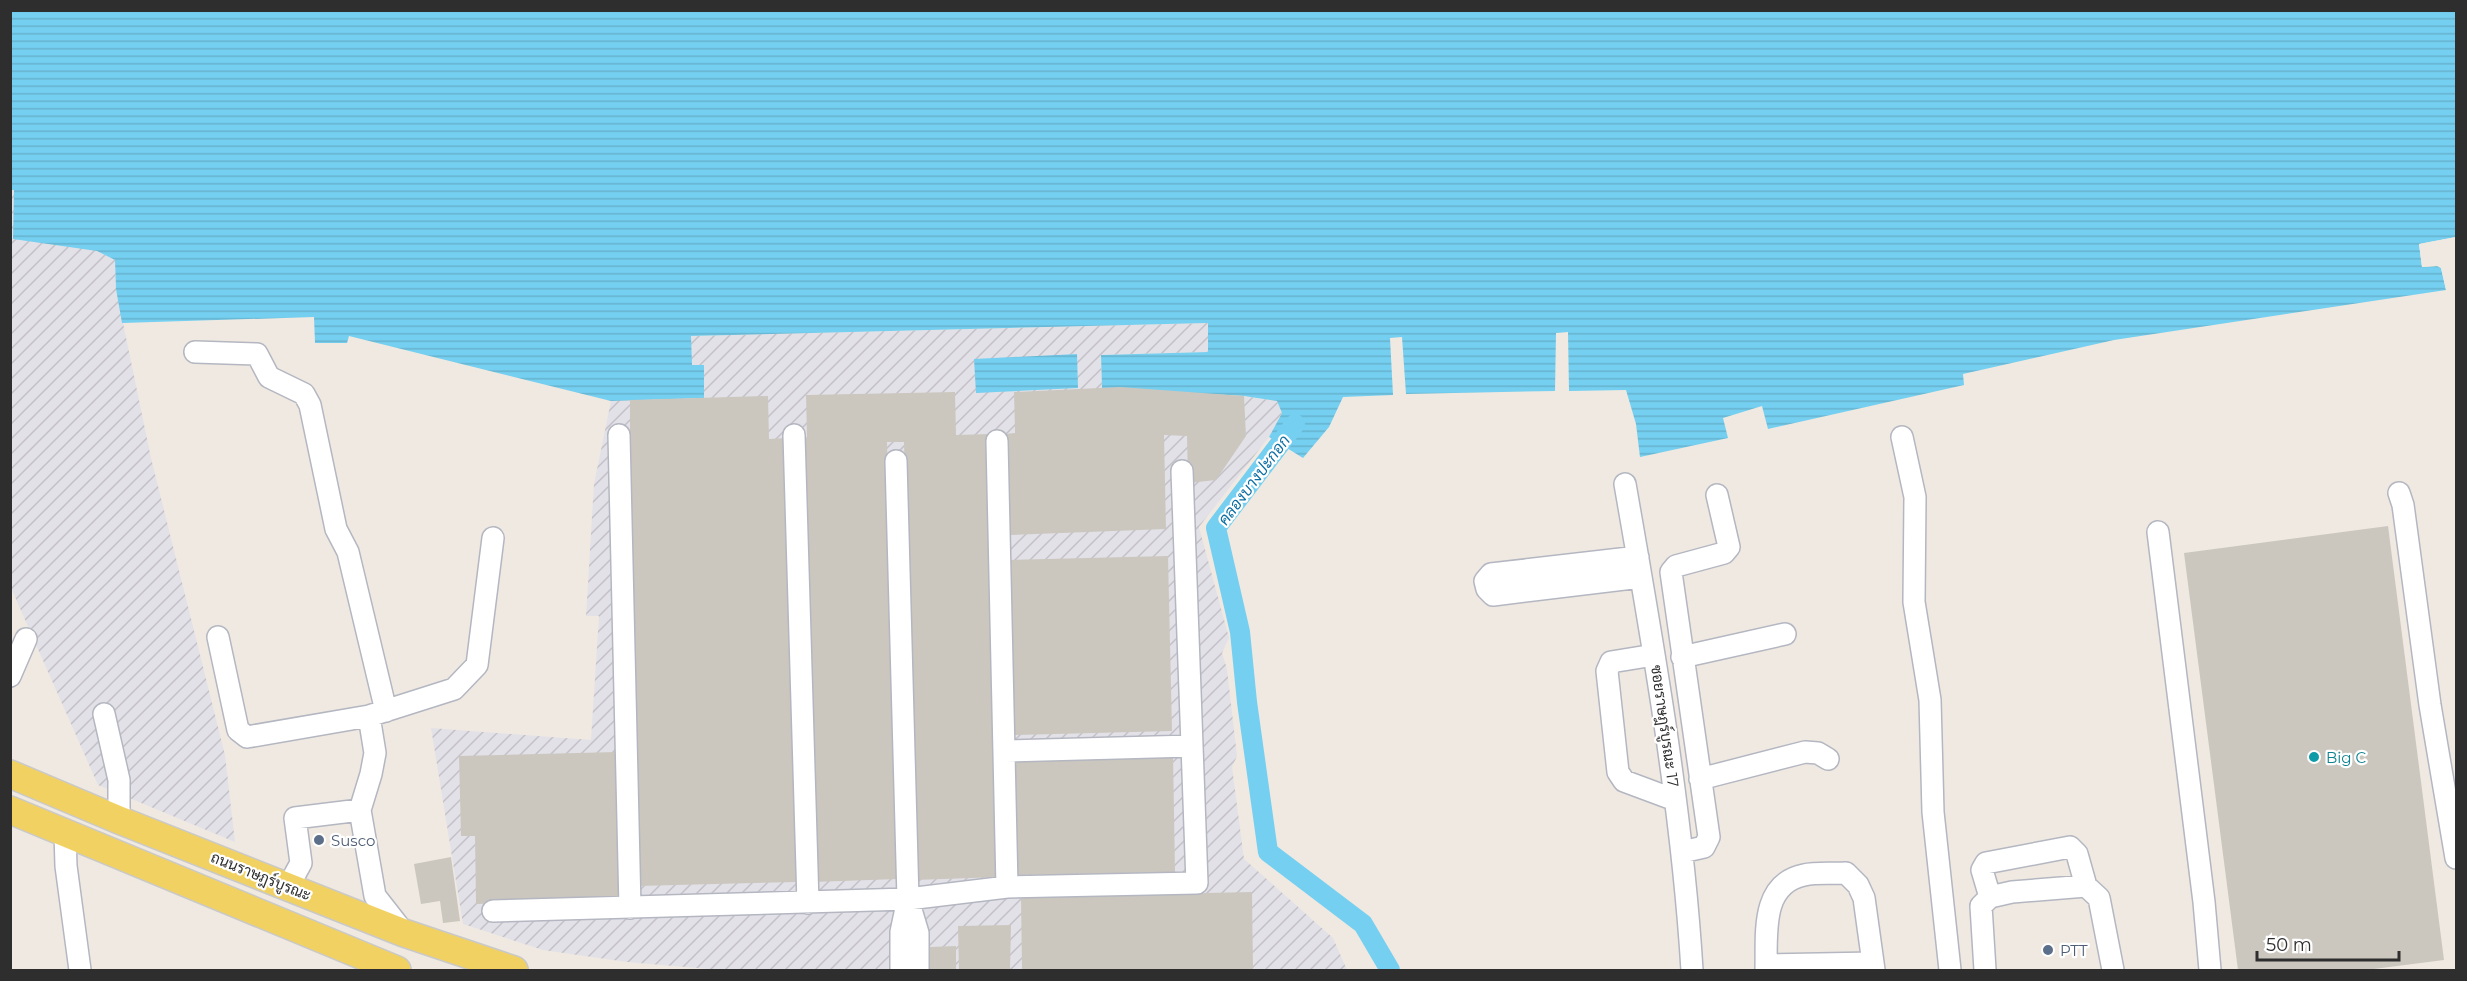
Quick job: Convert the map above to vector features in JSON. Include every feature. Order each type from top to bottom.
[{"type":"main road","name":"ถนนราษฎร์บูรณะ","points":[[10,774],[119,820],[404,933],[514,970]]},
{"type":"main road","points":[[10,810],[398,970]]},
{"type":"street","points":[[195,352],[257,354],[269,377],[304,394],[310,405],[336,529],[348,552],[377,713],[375,753],[360,810],[375,896],[404,933]]},
{"type":"street","points":[[619,435],[630,908]]},
{"type":"street","points":[[794,435],[807,903]]},
{"type":"street","points":[[1902,437],[1915,497],[1914,602],[1930,700],[1933,812],[1950,970]]},
{"type":"street","points":[[997,441],[1006,751],[1007,887]]},
{"type":"street","points":[[897,461],[908,899],[901,932],[901,970]]},
{"type":"street","points":[[493,911],[908,899],[1007,887],[1197,883],[1182,471]]},
{"type":"street","name":"ซอยราษฎร์บูรณะ 17","points":[[1625,484],[1654,655],[1688,893],[1692,970]]},
{"type":"street","points":[[2399,493],[2403,505],[2430,705],[2457,858]]},
{"type":"street","points":[[1682,852],[1704,847],[1709,837],[1671,572],[1676,566],[1724,553],[1729,547],[1717,495]]},
{"type":"street","points":[[2158,532],[2204,902],[2210,970]]},
{"type":"street","points":[[218,637],[238,730],[247,737],[377,713],[454,689],[477,665],[493,538]]},
{"type":"street","points":[[1640,567],[1493,595],[1487,589],[1485,581],[1491,574],[1640,567]]},
{"type":"street","points":[[1682,657],[1785,634]]},
{"type":"street","points":[[10,676],[26,639]]},
{"type":"street","points":[[1654,655],[1611,662],[1607,671],[1618,772],[1624,781],[1675,800]]},
{"type":"street","points":[[104,714],[119,780],[119,820]]},
{"type":"street","points":[[1006,751],[1191,747]]},
{"type":"street","points":[[1700,779],[1805,752],[1818,753],[1828,759]]},
{"type":"street","points":[[288,887],[301,863],[295,818],[360,810]]},
{"type":"street","points":[[65,833],[66,866],[80,970]]},
{"type":"street","points":[[1990,897],[1982,870],[1986,863],[2070,847],[2077,854],[2086,886],[2099,898],[2113,970]]},
{"type":"street","points":[[1846,873],[1858,885],[1864,898],[1873,967],[1766,968],[1767,923],[1775,892],[1784,882],[1804,875],[1846,873]]},
{"type":"street","points":[[1985,970],[1981,906],[1990,897],[2012,892],[2086,886]]},
{"type":"street","points":[[908,899],[918,933],[918,970]]},
{"type":"shaded area","points":[[10,190],[14,190],[82,248],[97,251],[115,260],[116,289],[151,458],[225,755],[235,842],[98,785],[11,588]]},
{"type":"shaded area","points":[[1209,323],[1209,352],[1101,355],[1102,387],[1244,396],[1277,401],[1282,413],[1269,437],[1199,527],[1229,638],[1222,653],[1227,669],[1237,756],[1232,767],[1244,859],[1333,938],[1347,970],[720,970],[627,962],[543,950],[463,924],[431,728],[591,740],[599,616],[586,616],[594,484],[611,401],[630,400],[704,365],[691,365],[691,336]]},
{"type":"water","points":[[10,11],[2456,11],[2456,237],[2419,244],[2422,267],[2438,266],[2441,268],[2446,290],[2114,340],[1963,374],[1964,385],[1768,429],[1762,406],[1723,418],[1728,438],[1640,457],[1636,424],[1626,390],[1569,391],[1568,332],[1556,333],[1555,391],[1406,394],[1402,337],[1390,338],[1393,395],[1343,397],[1329,427],[1303,458],[1269,437],[1282,413],[1277,401],[1244,396],[1102,388],[1101,355],[1208,352],[1208,323],[691,336],[692,365],[704,365],[704,398],[611,401],[349,336],[347,343],[315,343],[314,317],[122,323],[116,289],[115,260],[97,251],[13,239],[14,190],[10,190]]},
{"type":"water","points":[[1077,354],[1078,388],[976,393],[974,359]]},
{"type":"pier","points":[[2456,237],[2456,240],[2422,246],[2425,264],[2438,263],[2444,267],[2449,290],[2446,290],[2441,268],[2422,267],[2419,244]]},
{"type":"building","points":[[1120,387],[1244,396],[1246,436],[1216,480],[1188,483],[1187,436],[1164,435],[1166,529],[1009,535],[1005,434],[1015,433],[1014,392]]},
{"type":"building","points":[[955,392],[956,435],[989,434],[1000,877],[915,880],[904,442],[887,442],[898,879],[813,882],[802,438],[807,438],[806,395]]},
{"type":"building","points":[[768,396],[769,439],[786,438],[796,882],[637,886],[627,442],[630,442],[630,400]]},
{"type":"building","name":"Big C","points":[[2388,526],[2444,960],[2366,970],[2238,970],[2184,553]]},
{"type":"building","points":[[1168,556],[1172,731],[1014,735],[1010,560]]},
{"type":"building","points":[[616,752],[619,901],[476,904],[475,836],[461,836],[459,756]]},
{"type":"building","points":[[1173,754],[1175,872],[1017,875],[1014,758]]},
{"type":"building","points":[[451,857],[460,921],[443,923],[440,901],[421,904],[414,864]]},
{"type":"building","points":[[1252,892],[1253,970],[1022,970],[1021,897]]},
{"type":"building","points":[[1011,925],[1010,970],[959,970],[958,926]]},
{"type":"building","points":[[956,946],[956,970],[930,970],[930,947]]},
{"type":"waterway","name":"คลองบางปะกอก","points":[[1295,424],[1216,528],[1240,632],[1247,702],[1268,852],[1363,924],[1390,970]]},
{"type":"place","name":"Big C","points":[[2314,757]]},
{"type":"place","name":"Susco","points":[[319,840]]},
{"type":"place","name":"PTT","points":[[2048,950]]}]
